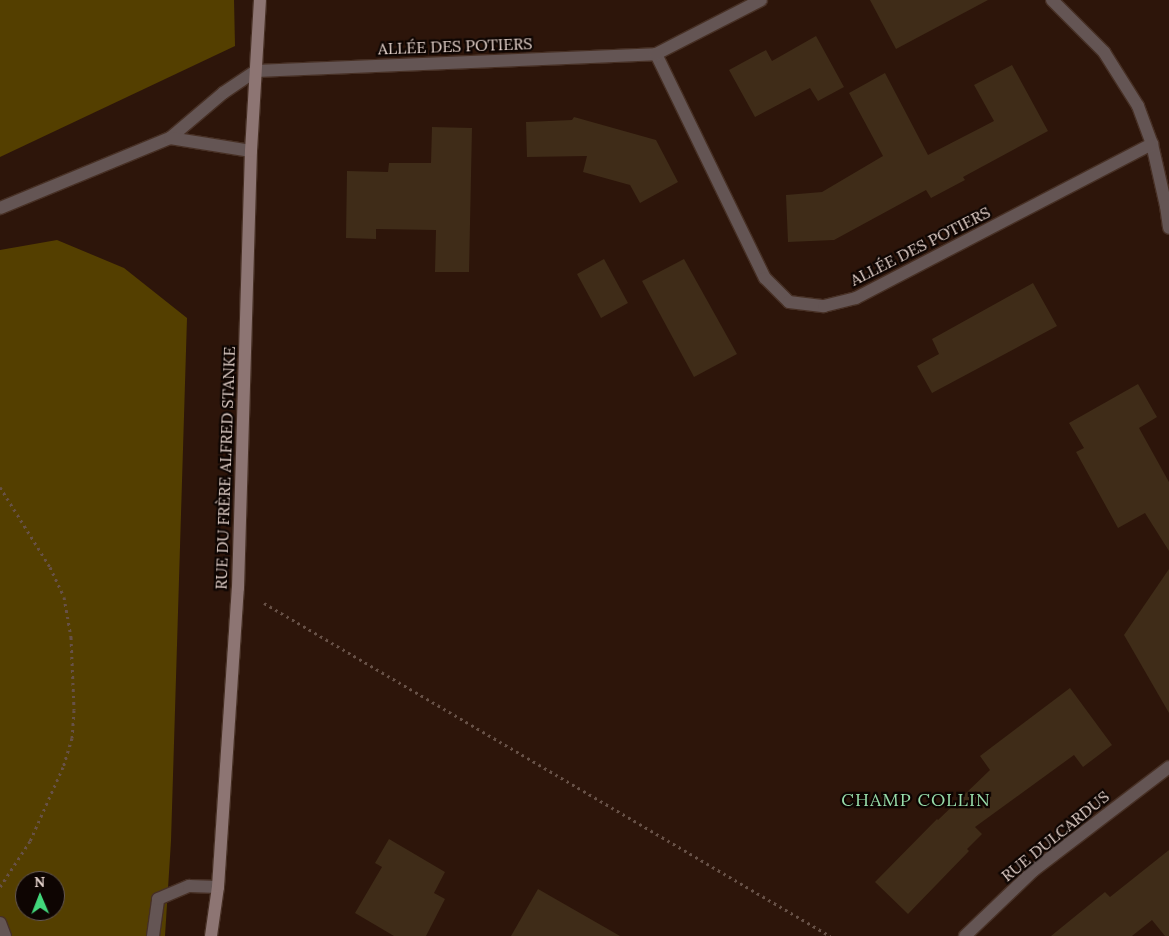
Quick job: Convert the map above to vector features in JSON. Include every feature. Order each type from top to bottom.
[{"type":"street","name":"RUE DU FRÈRE ALFRED STANKE","points":[[210,936],[218,887],[238,588],[251,151],[260,0]]},
{"type":"street","name":"ALLÉE DES POTIERS","points":[[256,71],[656,54],[761,0]]},
{"type":"street","points":[[1052,0],[1104,52],[1138,106],[1152,144],[1169,228]]},
{"type":"street","name":"ALLÉE DES POTIERS","points":[[656,54],[765,278],[789,302],[824,306],[856,298],[1152,144]]},
{"type":"street","points":[[0,208],[170,138],[223,94],[256,71]]},
{"type":"street","points":[[170,138],[251,151]]},
{"type":"street","name":"RUE DULCARDUS","points":[[965,936],[1034,870],[1169,767]]},
{"type":"street","points":[[152,936],[158,899],[189,886],[218,887]]},
{"type":"street","points":[[0,923],[4,936]]},
{"type":"path","points":[[0,487],[50,567],[64,597],[69,617],[74,687],[72,738],[63,767],[30,842],[0,888]]},
{"type":"path","points":[[238,588],[830,936]]},
{"type":"shaded area","points":[[0,0],[234,0],[235,46],[0,157]]},
{"type":"shaded area","points":[[57,240],[124,268],[187,318],[171,841],[165,936],[0,936],[0,250]]},
{"type":"building","points":[[870,0],[988,0],[896,49]]},
{"type":"building","points":[[816,36],[844,87],[818,101],[810,88],[755,117],[729,70],[766,50],[772,61]]},
{"type":"building","points":[[1012,65],[1048,131],[963,177],[965,180],[931,198],[926,190],[834,240],[788,242],[786,195],[822,192],[883,156],[849,93],[885,73],[928,155],[994,121],[974,85]]},
{"type":"building","points":[[574,117],[656,140],[678,182],[640,203],[630,185],[583,172],[587,156],[527,157],[526,122],[572,120]]},
{"type":"building","points":[[432,127],[472,128],[469,272],[435,272],[436,230],[376,229],[376,239],[346,238],[347,171],[388,172],[389,163],[431,163]]},
{"type":"building","points":[[604,259],[628,303],[601,318],[577,274]]},
{"type":"building","points":[[684,259],[737,354],[694,377],[642,281]]},
{"type":"building","points":[[1033,283],[1057,326],[932,393],[917,366],[939,354],[932,339]]},
{"type":"building","points":[[1138,384],[1157,417],[1139,428],[1169,482],[1169,551],[1145,513],[1118,528],[1076,452],[1084,448],[1069,423]]},
{"type":"building","points":[[1169,569],[1169,713],[1124,635]]},
{"type":"building","points":[[1070,688],[1112,745],[1083,767],[1074,755],[975,827],[982,834],[967,849],[969,851],[908,914],[875,882],[937,819],[990,770],[980,756]]},
{"type":"building","points":[[389,839],[445,872],[434,893],[445,899],[426,936],[394,936],[355,913],[382,867],[375,863]]},
{"type":"building","points":[[1169,850],[1169,936],[1165,936],[1152,920],[1132,936],[1051,936],[1105,892],[1110,897]]},
{"type":"building","points":[[538,889],[620,936],[511,936]]},
{"type":"district","name":"CHAMP COLLIN","points":[[916,800]]}]
